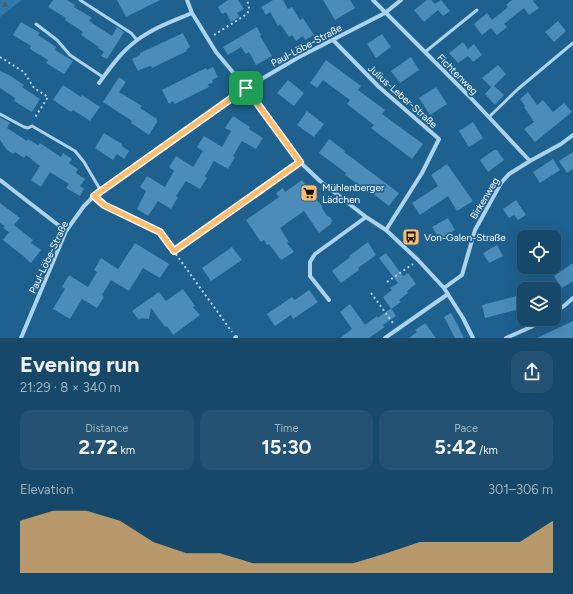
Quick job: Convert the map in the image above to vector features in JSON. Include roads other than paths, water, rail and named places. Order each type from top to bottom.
[{"type":"street","points":[[187,0],[192,13],[216,52],[246,88],[300,162],[320,181],[366,217],[386,230],[418,260],[444,288],[463,318],[473,338]]},
{"type":"street","name":"Fichtenweg","points":[[373,0],[426,52],[530,160]]},
{"type":"street","name":"Paul-Löbe-Straße","points":[[21,338],[66,231],[84,206],[94,196],[246,88],[299,57],[385,13],[401,0]]},
{"type":"street","points":[[99,83],[121,54],[137,40],[151,31],[192,13]]},
{"type":"street","name":"Julius-Leber-Straße","points":[[333,40],[379,87],[439,139],[422,172],[386,230]]},
{"type":"street","name":"Birkenweg","points":[[444,288],[462,275],[475,230],[500,183],[509,174],[530,160],[561,144],[573,135]]},
{"type":"street","points":[[191,240],[300,162]]},
{"type":"street","points":[[0,180],[66,231]]},
{"type":"street","points":[[329,300],[310,276],[310,262],[315,254],[366,217]]},
{"type":"street","points":[[384,338],[448,294]]},
{"type":"street","points":[[561,308],[573,298]]},
{"type":"street","points":[[506,338],[532,326]]},
{"type":"lane","points":[[80,0],[131,33],[137,40]]},
{"type":"lane","points":[[426,52],[477,10]]},
{"type":"lane","points":[[36,24],[57,40],[70,55],[103,77]]},
{"type":"lane","points":[[489,117],[518,89],[573,43]]},
{"type":"lane","points":[[0,114],[24,127],[28,128],[32,126],[75,150],[101,191]]},
{"type":"place","name":"Mühlenberger Lädchen","points":[[309,193]]},
{"type":"place","name":"Von-Galen-Straße","points":[[411,237]]}]
